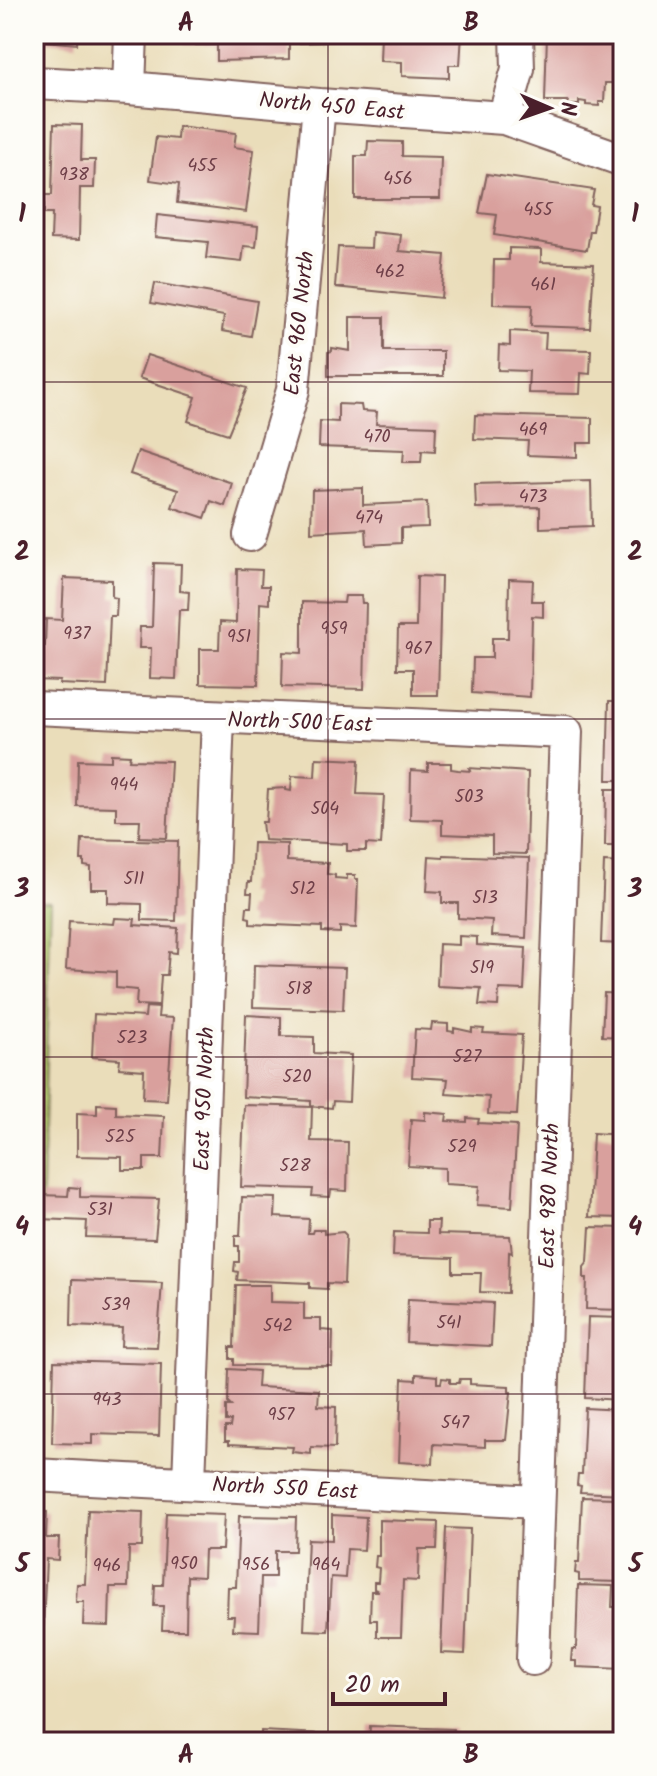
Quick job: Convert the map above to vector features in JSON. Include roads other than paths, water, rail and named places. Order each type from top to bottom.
[{"type":"street","points":[[129,88],[131,34]]},
{"type":"street","points":[[504,118],[518,69],[517,34]]},
{"type":"street","name":"North 450 East","points":[[34,83],[504,118],[623,160]]},
{"type":"street","name":"East 960 North","points":[[250,535],[293,390],[319,105]]},
{"type":"street","name":"North 500 East","points":[[34,708],[566,732]]},
{"type":"street","name":"East 950 North","points":[[189,1481],[218,717]]},
{"type":"street","name":"East 980 North","points":[[533,1659],[566,732]]},
{"type":"street","name":"North 550 East","points":[[34,1475],[537,1502]]}]
